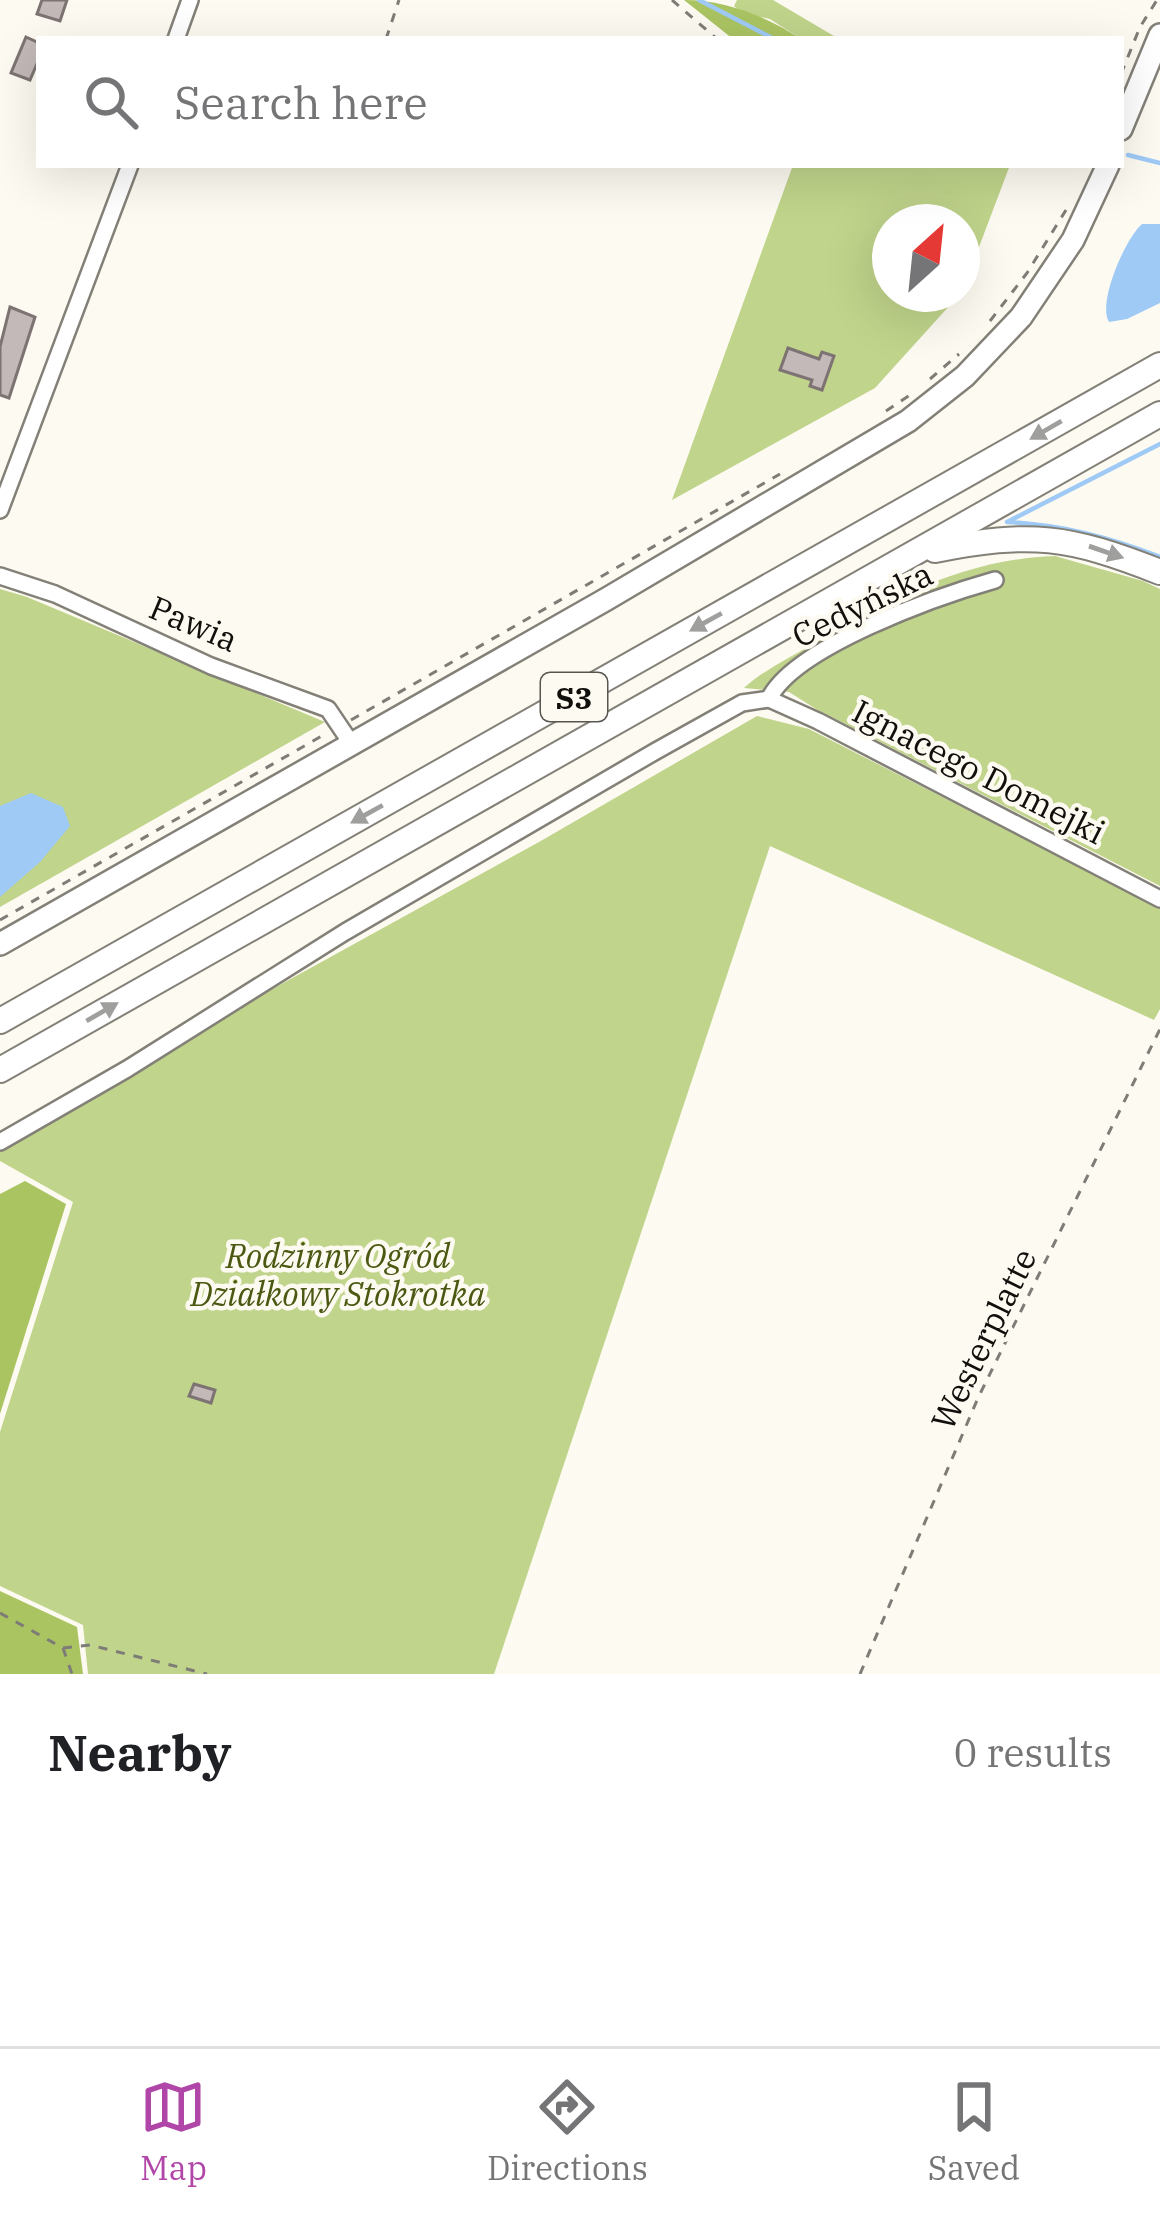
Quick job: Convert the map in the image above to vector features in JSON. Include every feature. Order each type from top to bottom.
[{"type":"highway","name":"S3","points":[[0,1022],[1160,365]]},
{"type":"highway","name":"S3","points":[[0,1070],[1160,414]]},
{"type":"highway","points":[[909,556],[1035,536],[1074,541],[1160,572]]},
{"type":"main road","points":[[1124,122],[1160,34]]},
{"type":"main road","points":[[0,944],[346,734],[874,443],[937,400],[990,351],[1042,288],[1073,240],[1107,168]]},
{"type":"street","points":[[177,36],[190,0]]},
{"type":"street","points":[[0,510],[129,168]]},
{"type":"street","name":"Pawia","points":[[0,576],[24,581],[211,666],[328,709],[346,734]]},
{"type":"street","name":"Cedyńska","points":[[769,699],[779,679],[859,633],[934,597],[995,580]]},
{"type":"street","points":[[0,1142],[127,1069],[345,932],[656,751],[742,703],[769,699]]},
{"type":"street","name":"Ignacego Domejki","points":[[769,699],[1160,898]]},
{"type":"path","points":[[387,36],[399,0]]},
{"type":"path","points":[[672,0],[713,36]]},
{"type":"path","points":[[1124,67],[1157,0]]},
{"type":"path","points":[[988,324],[1027,274],[1070,202]]},
{"type":"path","points":[[929,380],[967,348]]},
{"type":"path","points":[[878,418],[916,390]]},
{"type":"path","points":[[0,920],[346,734],[793,467]]},
{"type":"path","name":"Westerplatte","points":[[860,1674],[978,1398],[1160,1029]]},
{"type":"path","points":[[0,1613],[63,1648],[90,1645],[208,1674]]},
{"type":"path","points":[[63,1648],[72,1674]]},
{"type":"green space","points":[[684,0],[745,11],[796,36],[729,36]]},
{"type":"green space","points":[[737,0],[773,0],[834,36],[796,36],[770,19],[742,13],[734,6]]},
{"type":"green space","points":[[792,168],[1009,168],[980,244],[980,204],[872,204],[872,312],[944,312],[875,388],[672,500]]},
{"type":"green space","points":[[1055,556],[1160,589],[1160,886],[789,692],[744,688],[769,669],[900,596],[990,565]]},
{"type":"green space","points":[[0,589],[27,597],[325,722],[0,907]]},
{"type":"green space","name":"Rodzinny Ogród Działkowy Stokrotka","points":[[757,716],[809,729],[1160,908],[1160,1009],[1154,1020],[770,846],[494,1674],[88,1674],[83,1625],[0,1586],[0,1432],[73,1202],[0,1161],[0,1152],[267,992]]},
{"type":"green space","points":[[25,1181],[66,1204],[0,1414],[0,1194]]},
{"type":"green space","points":[[0,1591],[77,1627],[83,1674],[0,1674]]},
{"type":"water","points":[[1142,224],[1160,224],[1160,303],[1109,322],[1107,301],[1115,271]]},
{"type":"water","points":[[31,793],[63,807],[70,826],[40,862],[0,897],[0,806]]},
{"type":"building","points":[[42,0],[67,0],[60,21],[37,14]]},
{"type":"building","points":[[26,37],[36,42],[36,66],[30,80],[11,73]]},
{"type":"building","points":[[10,307],[35,317],[9,398],[0,395],[0,347]]},
{"type":"building","points":[[788,348],[819,359],[822,352],[834,356],[822,390],[810,386],[812,380],[780,370]]},
{"type":"building","points":[[194,1384],[215,1390],[211,1403],[189,1396]]},
{"type":"waterway","points":[[699,0],[768,36]]},
{"type":"waterway","points":[[1128,155],[1160,163]]},
{"type":"waterway","points":[[1160,444],[1007,522],[1085,533],[1160,557]]}]
